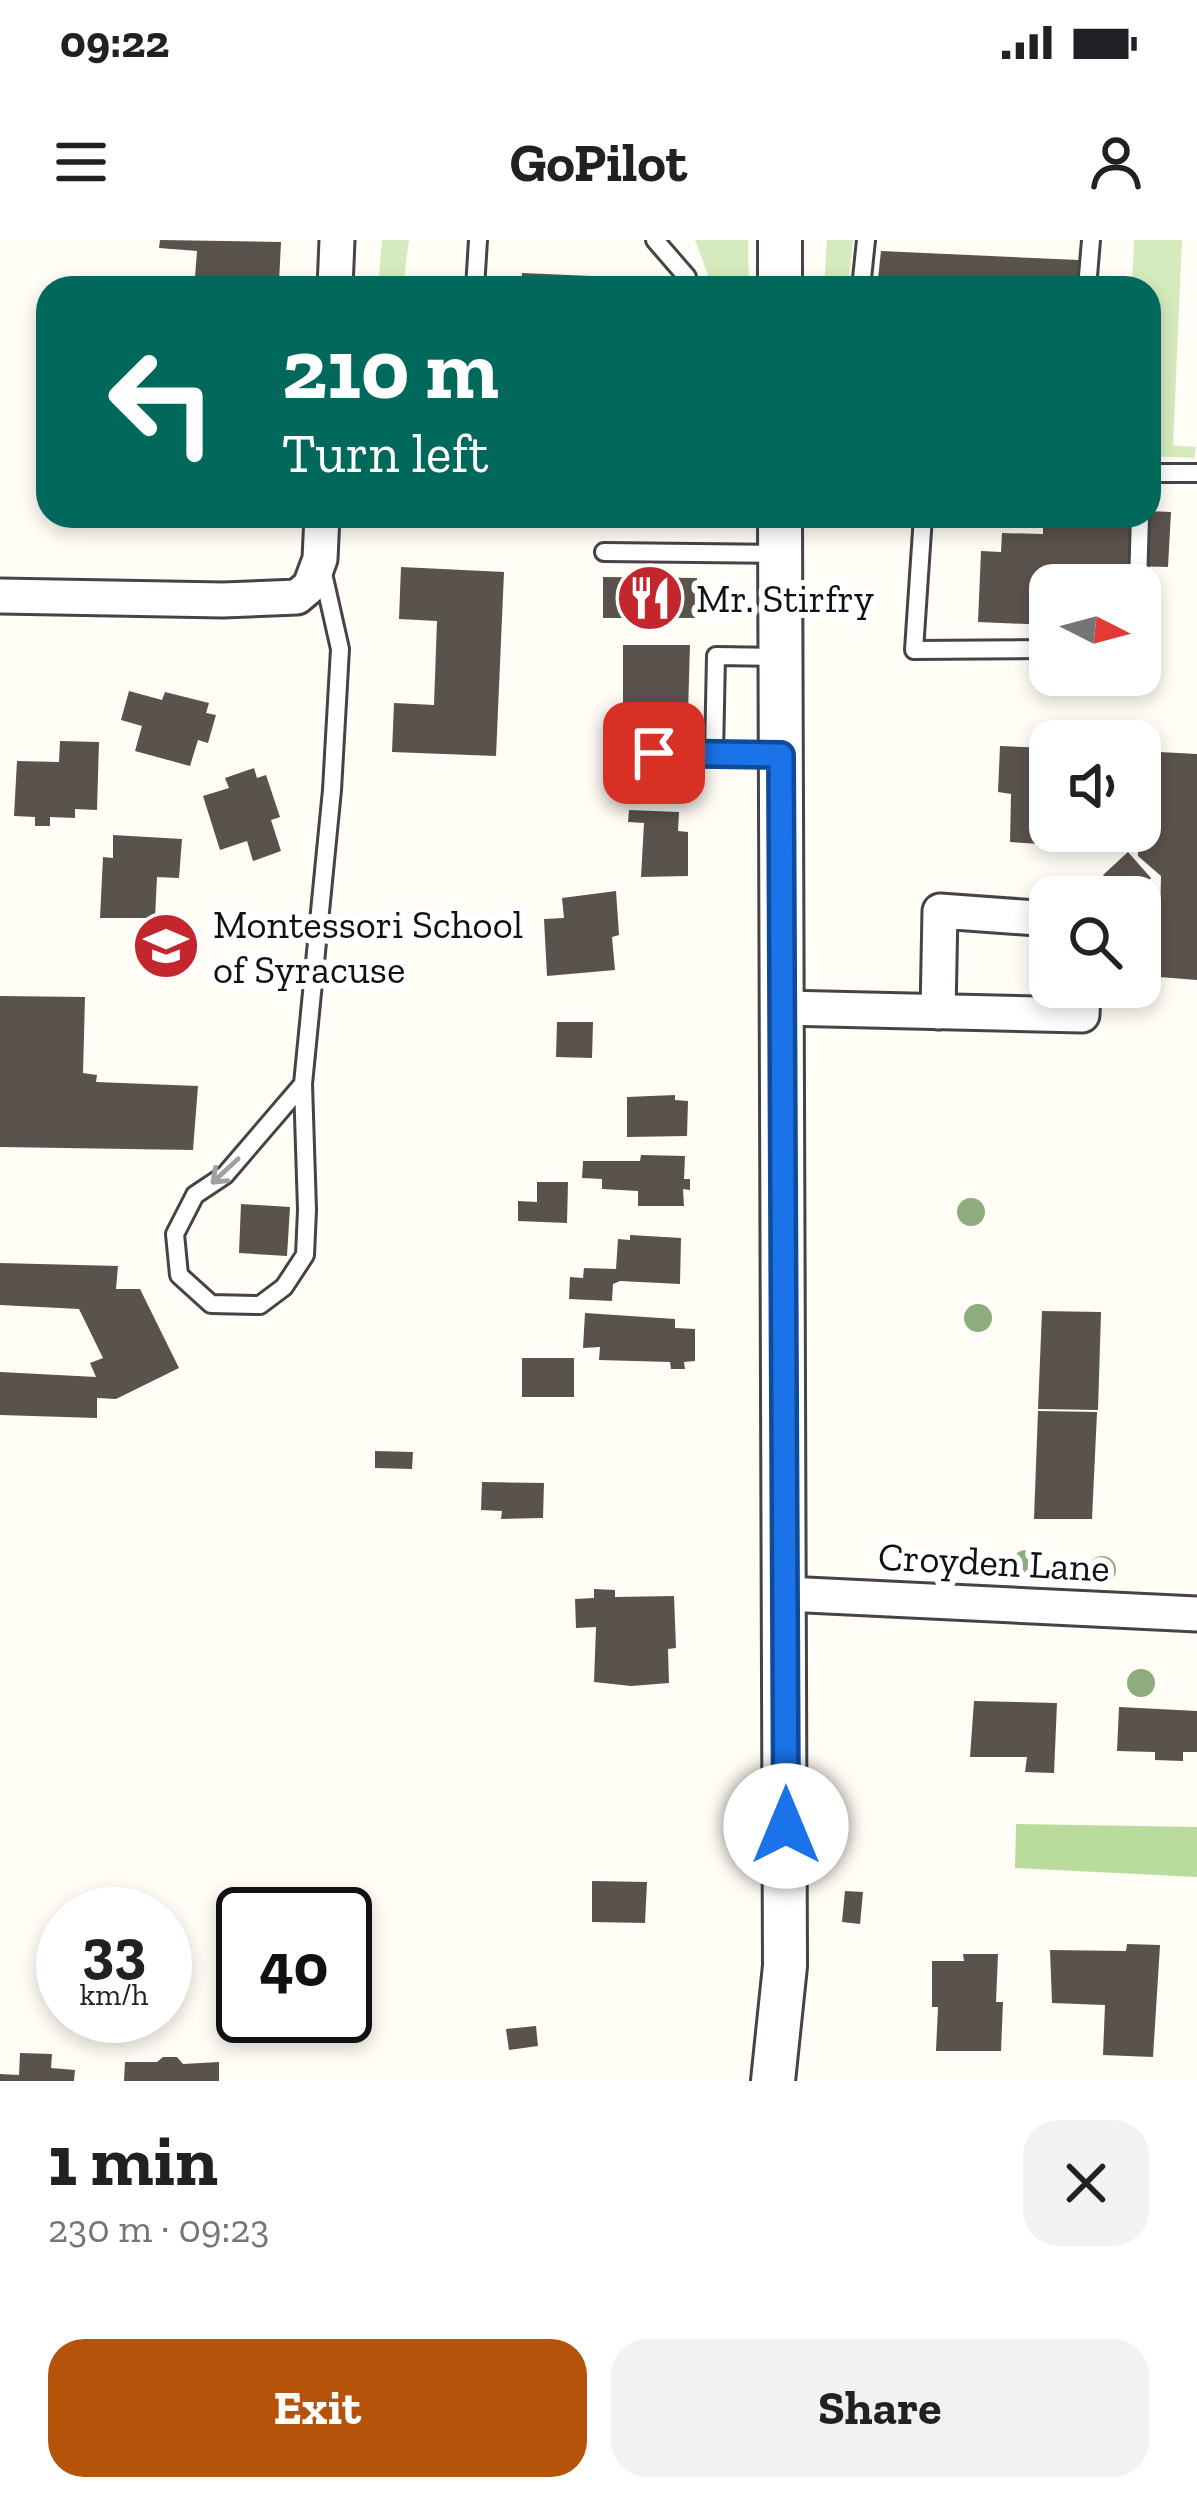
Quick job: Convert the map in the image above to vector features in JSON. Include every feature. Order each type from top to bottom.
[{"type":"street","points":[[336,276],[338,240]]},
{"type":"street","points":[[780,240],[780,276]]},
{"type":"street","points":[[0,596],[297,597],[310,586],[320,559],[321,528]]},
{"type":"street","points":[[773,2081],[785,1966],[780,535]]},
{"type":"street","points":[[938,1012],[940,911],[1029,917]]},
{"type":"street","points":[[782,1007],[1082,1015],[1082,1008]]},
{"type":"street","name":"Croyden Lane","points":[[786,1594],[1197,1614]]},
{"type":"lane","points":[[476,276],[478,240]]},
{"type":"lane","points":[[656,240],[686,276]]},
{"type":"lane","points":[[863,276],[866,240]]},
{"type":"lane","points":[[1088,276],[1090,240]]},
{"type":"lane","points":[[1161,473],[1197,473]]},
{"type":"lane","points":[[921,528],[914,650],[1029,649]]},
{"type":"lane","points":[[1139,564],[1140,528]]},
{"type":"lane","points":[[604,552],[780,535]]},
{"type":"lane","points":[[303,1084],[225,1175],[195,1196],[175,1234],[178,1275],[211,1304],[260,1305],[284,1287],[305,1255],[303,1084],[332,790],[340,649],[320,559]]},
{"type":"lane","points":[[714,754],[716,656],[780,657]]},
{"type":"lane","points":[[654,753],[781,755]]},
{"type":"green space","points":[[382,240],[409,240],[404,276],[379,276]]},
{"type":"green space","points":[[695,240],[748,240],[749,276],[708,276]]},
{"type":"green space","points":[[827,240],[853,240],[849,276],[825,276]]},
{"type":"green space","points":[[1134,240],[1182,240],[1173,445],[1196,447],[1194,458],[1161,457],[1161,276],[1132,276]]},
{"type":"green space","points":[[1016,1824],[1197,1827],[1197,1877],[1015,1868]]},
{"type":"building","points":[[160,240],[281,242],[279,276],[195,276],[197,251],[159,248]]},
{"type":"building","points":[[881,251],[1079,260],[1078,276],[878,276]]},
{"type":"building","points":[[522,273],[591,276],[522,276]]},
{"type":"building","points":[[1161,512],[1171,512],[1168,567],[1029,564],[1029,624],[978,622],[981,551],[1001,552],[1002,533],[1043,534],[1043,528],[1161,528]]},
{"type":"building","points":[[401,567],[504,572],[496,756],[392,752],[394,703],[434,705],[437,621],[399,619]]},
{"type":"building","name":"Mr. Stirfry","points":[[603,577],[697,578],[695,618],[603,618]]},
{"type":"building","points":[[623,645],[690,645],[688,713],[623,714]]},
{"type":"building","points":[[129,691],[162,700],[165,692],[209,703],[206,713],[216,715],[208,743],[198,740],[190,766],[135,751],[142,726],[121,720]]},
{"type":"building","points":[[60,741],[99,742],[97,810],[75,809],[75,818],[50,817],[50,826],[35,826],[35,817],[14,816],[17,761],[59,762]]},
{"type":"building","points":[[1000,746],[1029,747],[1029,843],[1010,842],[1011,794],[998,792]]},
{"type":"building","points":[[1161,752],[1197,754],[1197,980],[1161,977],[1161,876],[1138,852],[1161,852]]},
{"type":"building","points":[[254,768],[257,778],[266,775],[280,817],[271,820],[281,851],[253,861],[247,841],[220,850],[203,796],[229,788],[225,778]]},
{"type":"building","points":[[629,810],[679,812],[678,831],[688,832],[688,876],[641,877],[644,823],[628,822]]},
{"type":"building","points":[[113,835],[182,839],[179,878],[157,877],[155,918],[100,918],[103,857],[113,858]]},
{"type":"building","points":[[1128,852],[1149,876],[1104,876]]},
{"type":"building","points":[[616,891],[615,970],[547,976],[544,919],[564,918],[562,898]]},
{"type":"building","points":[[0,996],[85,997],[83,1073],[97,1075],[96,1082],[198,1086],[193,1150],[0,1147]]},
{"type":"building","points":[[557,1022],[593,1022],[592,1058],[556,1057]]},
{"type":"building","points":[[675,1095],[675,1100],[688,1101],[687,1136],[627,1137],[627,1097]]},
{"type":"building","points":[[641,1155],[685,1156],[684,1179],[690,1179],[690,1190],[683,1189],[684,1206],[638,1206],[638,1191],[602,1189],[602,1179],[582,1178],[583,1161],[640,1161]]},
{"type":"building","points":[[537,1182],[568,1182],[567,1223],[518,1221],[518,1201],[537,1202]]},
{"type":"building","points":[[241,1204],[290,1207],[287,1256],[239,1253]]},
{"type":"building","points":[[630,1235],[681,1238],[680,1284],[620,1281],[613,1284],[612,1301],[569,1299],[570,1277],[583,1278],[584,1268],[616,1269],[618,1239],[630,1240]]},
{"type":"building","points":[[0,1263],[118,1266],[116,1289],[140,1289],[179,1368],[116,1399],[97,1398],[97,1418],[0,1415],[0,1372],[96,1377],[90,1363],[103,1358],[79,1309],[0,1305]]},
{"type":"building","points":[[1042,1311],[1101,1312],[1098,1410],[1038,1409]]},
{"type":"building","points":[[585,1313],[675,1319],[675,1328],[695,1329],[695,1361],[684,1362],[685,1369],[671,1369],[670,1362],[599,1360],[600,1347],[583,1348]]},
{"type":"building","points":[[522,1358],[574,1358],[574,1397],[522,1397]]},
{"type":"building","points":[[1038,1411],[1097,1412],[1092,1519],[1034,1519]]},
{"type":"building","points":[[375,1451],[413,1452],[412,1469],[375,1468]]},
{"type":"building","points":[[482,1482],[544,1483],[543,1518],[501,1519],[502,1511],[481,1510]]},
{"type":"building","points":[[594,1589],[615,1590],[615,1597],[674,1596],[676,1648],[668,1649],[669,1683],[594,1682],[596,1627],[576,1628],[575,1599],[594,1598]]},
{"type":"building","points":[[974,1701],[1057,1703],[1054,1773],[1025,1772],[1027,1757],[970,1757]]},
{"type":"building","points":[[1119,1707],[1197,1711],[1197,1752],[1183,1752],[1183,1761],[1155,1760],[1155,1752],[1117,1751]]},
{"type":"building","points":[[592,1881],[647,1882],[645,1923],[592,1922]]},
{"type":"building","points":[[845,1891],[863,1892],[860,1924],[842,1922]]},
{"type":"building","points":[[1127,1944],[1160,1945],[1153,2057],[1103,2055],[1105,2005],[1052,2003],[1050,1950],[1126,1951]]},
{"type":"building","points":[[963,1954],[998,1954],[1001,2051],[936,2051],[938,2007],[932,2007],[932,1961],[964,1961]]},
{"type":"building","points":[[536,2026],[538,2046],[509,2050],[506,2029]]},
{"type":"building","points":[[20,2053],[52,2054],[51,2068],[75,2070],[74,2081],[0,2081],[0,2074],[19,2075]]},
{"type":"building","points":[[177,2057],[183,2064],[219,2062],[219,2081],[124,2081],[125,2062],[157,2062]]},
{"type":"place","name":"Mr. Stirfry","points":[[650,598]]},
{"type":"place","name":"Montessori School of Syracuse","points":[[166,946]]},
{"type":"route","points":[[654,753],[781,755],[786,1826]]}]
